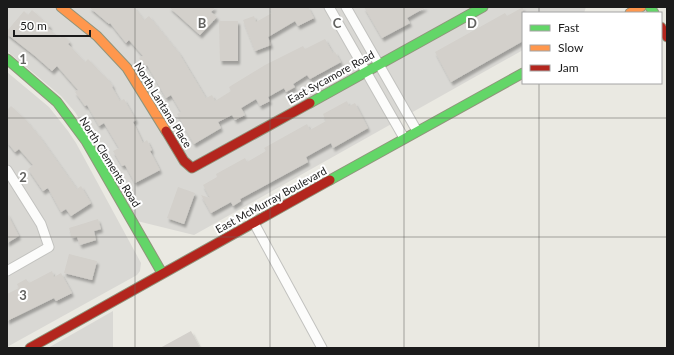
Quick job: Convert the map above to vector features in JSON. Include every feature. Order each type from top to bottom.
[{"type":"street","name":"North Lantana Place","points":[[62,7],[97,36],[128,68],[184,161],[192,168]]},
{"type":"street","points":[[329,7],[404,138]]},
{"type":"street","points":[[346,7],[417,131]]},
{"type":"street","name":"East Sycamore Road","points":[[192,168],[483,7]]},
{"type":"street","points":[[630,11],[640,7]]},
{"type":"street","points":[[662,28],[667,37]]},
{"type":"street","name":"North Clements Road","points":[[7,59],[57,102],[82,136],[162,273]]},
{"type":"street","name":"East McMurray Boulevard","points":[[30,348],[522,73]]},
{"type":"street","points":[[7,170],[41,224],[49,248],[7,271]]},
{"type":"street","points":[[254,223],[322,348]]},
{"type":"shaded area","points":[[7,7],[586,7],[584,12],[522,12],[522,51],[194,235],[137,221],[75,112],[61,96],[7,51]]},
{"type":"shaded area","points":[[7,72],[49,107],[68,131],[141,263],[140,271],[137,275],[7,347]]},
{"type":"shaded area","points":[[113,311],[113,348],[48,348]]},
{"type":"building","points":[[89,7],[134,7],[144,20],[149,16],[179,53],[206,98],[212,95],[215,101],[231,91],[229,87],[265,65],[303,46],[305,49],[325,39],[333,53],[335,52],[341,62],[310,79],[307,75],[293,84],[295,87],[286,92],[284,88],[268,97],[270,101],[260,106],[256,99],[241,108],[245,115],[235,120],[232,115],[218,122],[221,128],[194,144],[177,114],[181,112],[171,95],[166,98],[147,65],[146,66],[139,58],[143,56],[129,40],[126,43],[110,23],[109,24]]},
{"type":"building","points":[[169,7],[215,7],[211,12],[217,17],[200,35]]},
{"type":"building","points":[[269,7],[308,7],[314,18],[298,26],[295,21],[268,37],[271,45],[255,51],[243,20],[254,16],[256,22],[272,13]]},
{"type":"building","points":[[364,7],[426,7],[407,18],[410,23],[382,38]]},
{"type":"building","points":[[523,7],[522,42],[451,82],[435,52],[505,13],[507,16]]},
{"type":"building","points":[[32,10],[50,26],[48,28],[60,38],[63,35],[70,42],[68,44],[85,62],[88,59],[106,77],[113,86],[112,87],[120,101],[124,99],[136,120],[133,122],[143,143],[147,140],[152,150],[150,151],[160,170],[135,183],[125,165],[122,166],[113,151],[119,148],[104,123],[99,126],[87,105],[85,106],[75,92],[78,90],[57,66],[52,71],[7,34],[7,31],[24,11],[28,15]]},
{"type":"building","points":[[219,21],[238,21],[238,61],[220,61]]},
{"type":"building","points":[[347,101],[349,106],[355,103],[368,128],[333,148],[331,143],[306,157],[308,162],[240,199],[241,201],[233,206],[231,202],[211,213],[201,195],[210,198],[203,185],[217,177],[216,174],[245,158],[247,162],[266,151],[264,148],[307,124],[310,130],[326,121],[323,114]]},
{"type":"building","points":[[11,106],[25,119],[40,137],[77,189],[81,186],[91,203],[71,216],[66,209],[61,212],[48,188],[43,191],[28,169],[33,165],[19,149],[15,152],[7,142],[7,110]]},
{"type":"building","points":[[178,187],[195,193],[184,224],[167,218]]},
{"type":"building","points":[[7,213],[19,236],[7,243]]},
{"type":"building","points":[[98,219],[101,229],[94,231],[96,240],[80,245],[77,237],[72,238],[69,228]]},
{"type":"building","points":[[69,254],[97,261],[92,280],[64,273]]},
{"type":"building","points":[[52,271],[54,277],[61,273],[72,293],[56,301],[54,298],[7,321],[7,294],[19,288],[17,284],[26,279],[29,283]]},
{"type":"building","points":[[191,331],[200,348],[160,348]]},
{"type":"traffic: fast","points":[[310,103],[483,7]]},
{"type":"traffic: fast","points":[[650,7],[653,12]]},
{"type":"traffic: fast","points":[[7,59],[57,102],[86,141],[162,273]]},
{"type":"traffic: fast","points":[[330,180],[522,74]]},
{"type":"traffic: slow","points":[[61,7],[97,36],[127,68],[166,131]]},
{"type":"traffic: slow","points":[[632,12],[641,7]]},
{"type":"traffic: jam","points":[[662,29],[667,37]]},
{"type":"traffic: jam","points":[[166,131],[184,161],[192,168],[310,103]]},
{"type":"traffic: jam","points":[[30,348],[330,180]]}]
